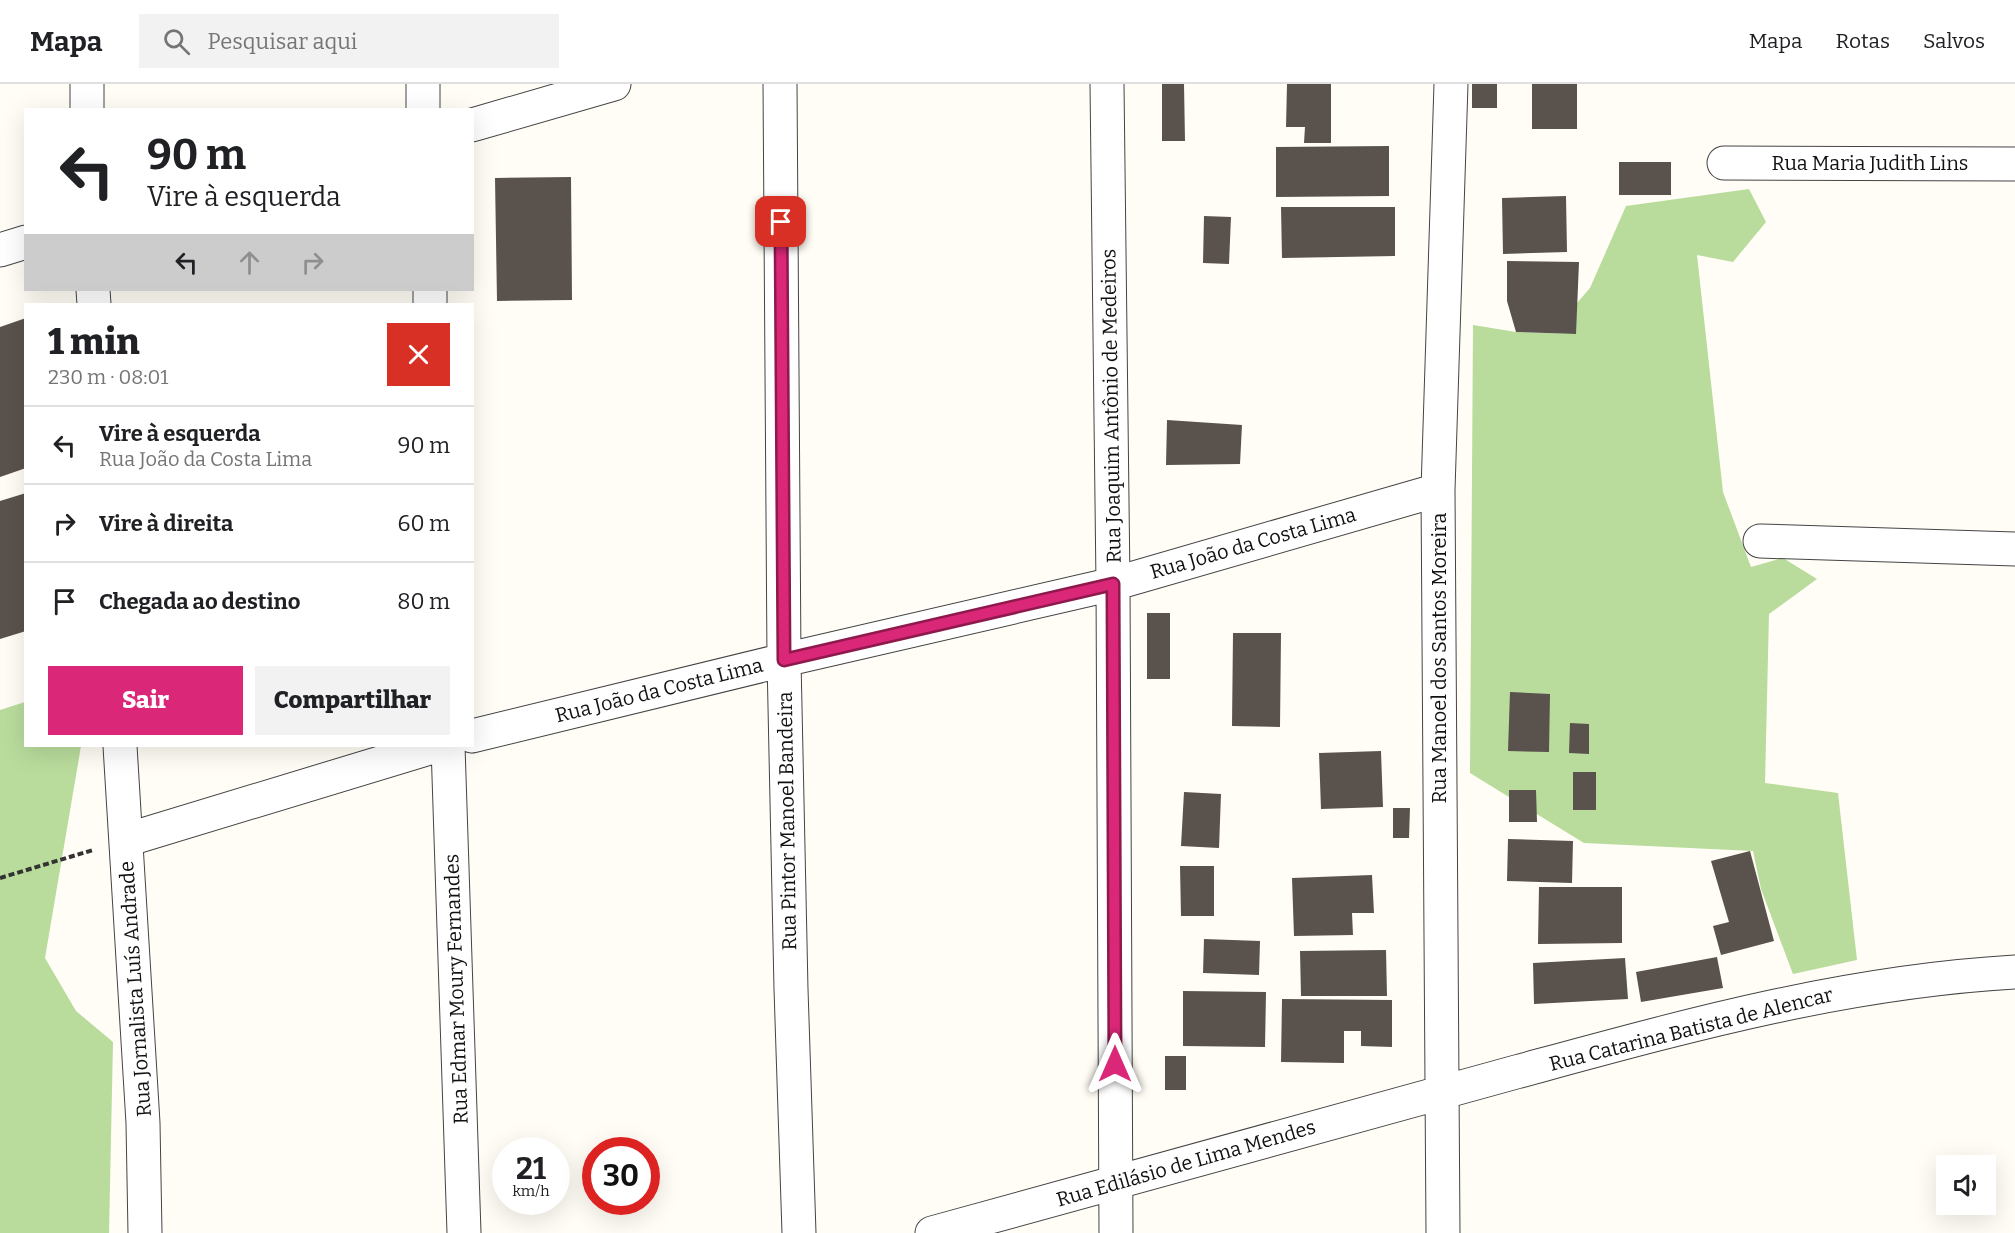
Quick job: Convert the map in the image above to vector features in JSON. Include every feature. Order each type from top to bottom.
[{"type":"street","points":[[87,84],[87,108]]},
{"type":"street","points":[[423,84],[423,108]]},
{"type":"street","points":[[474,124],[614,84]]},
{"type":"street","name":"Rua Pintor Manoel Bandeira","points":[[780,84],[784,660],[791,1000],[800,1233]]},
{"type":"street","name":"Rua Joaquim Antônio de Medeiros","points":[[1107,84],[1113,584],[1116,1233]]},
{"type":"street","name":"Rua Manoel dos Santos Moreira","points":[[1443,1233],[1438,490],[1451,84]]},
{"type":"street","name":"Rua Maria Judith Lins","points":[[1724,163],[2015,164]]},
{"type":"street","points":[[0,250],[24,243]]},
{"type":"street","name":"Rua João da Costa Lima","points":[[474,736],[784,660],[1113,584],[1438,490]]},
{"type":"street","points":[[1760,541],[2015,549]]},
{"type":"street","name":"Rua Jornalista Luís Andrade","points":[[120,747],[143,1123],[145,1233]]},
{"type":"street","points":[[126,840],[433,747]]},
{"type":"street","name":"Rua Edmar Moury Fernandes","points":[[448,747],[464,1233]]},
{"type":"street","name":"Rua Catarina Batista de Alencar","points":[[1441,1092],[1692,1024],[1831,993],[1961,975],[2015,972]]},
{"type":"street","name":"Rua Edilásio de Lima Mendes","points":[[932,1233],[1441,1092]]},
{"type":"path","points":[[0,878],[126,840]]},
{"type":"green space","points":[[1749,189],[1766,222],[1733,262],[1697,255],[1723,492],[1751,567],[1783,558],[1817,579],[1769,614],[1765,783],[1838,793],[1857,960],[1793,974],[1761,889],[1753,851],[1584,843],[1470,773],[1473,325],[1516,332],[1575,334],[1577,303],[1590,288],[1626,206]]},
{"type":"green space","points":[[24,702],[24,747],[81,747],[45,958],[76,1011],[113,1042],[109,1233],[0,1233],[0,710]]},
{"type":"building","points":[[1162,84],[1184,84],[1185,141],[1162,141]]},
{"type":"building","points":[[1287,84],[1331,84],[1331,143],[1304,143],[1305,127],[1286,127]]},
{"type":"building","points":[[1472,84],[1497,84],[1497,108],[1472,108]]},
{"type":"building","points":[[1532,84],[1577,84],[1577,129],[1532,129]]},
{"type":"building","points":[[1389,146],[1389,196],[1276,197],[1276,147]]},
{"type":"building","points":[[1619,162],[1671,162],[1671,195],[1619,195]]},
{"type":"building","points":[[571,177],[572,300],[497,301],[495,178]]},
{"type":"building","points":[[1566,196],[1567,252],[1503,254],[1502,198]]},
{"type":"building","points":[[1281,207],[1395,207],[1395,256],[1282,258]]},
{"type":"building","points":[[1204,216],[1231,217],[1229,264],[1203,263]]},
{"type":"building","points":[[1507,261],[1579,262],[1576,334],[1516,332],[1507,301]]},
{"type":"building","points":[[24,319],[24,469],[0,477],[0,327]]},
{"type":"building","points":[[1167,420],[1242,425],[1240,464],[1166,465]]},
{"type":"building","points":[[24,494],[24,632],[0,639],[0,501]]},
{"type":"building","points":[[1147,613],[1170,613],[1170,679],[1147,679]]},
{"type":"building","points":[[1233,633],[1281,633],[1280,727],[1232,726]]},
{"type":"building","points":[[1510,692],[1550,694],[1549,752],[1508,751]]},
{"type":"building","points":[[1570,723],[1589,724],[1589,754],[1569,753]]},
{"type":"building","points":[[1381,751],[1383,807],[1321,809],[1319,753]]},
{"type":"building","points":[[1573,772],[1596,772],[1596,810],[1573,810]]},
{"type":"building","points":[[1509,790],[1536,790],[1537,822],[1509,822]]},
{"type":"building","points":[[1184,792],[1221,794],[1219,848],[1181,846]]},
{"type":"building","points":[[1393,808],[1410,808],[1409,838],[1393,838]]},
{"type":"building","points":[[1508,839],[1573,841],[1572,883],[1507,881]]},
{"type":"building","points":[[1750,851],[1774,941],[1721,955],[1713,926],[1729,922],[1711,861]]},
{"type":"building","points":[[1180,866],[1214,866],[1214,916],[1181,916]]},
{"type":"building","points":[[1372,875],[1374,913],[1352,913],[1353,935],[1294,936],[1292,878]]},
{"type":"building","points":[[1539,887],[1622,887],[1622,943],[1538,944]]},
{"type":"building","points":[[1204,939],[1260,941],[1259,975],[1203,973]]},
{"type":"building","points":[[1386,950],[1387,996],[1301,996],[1300,951]]},
{"type":"building","points":[[1717,957],[1723,988],[1641,1002],[1636,972]]},
{"type":"building","points":[[1625,958],[1628,999],[1534,1004],[1533,963]]},
{"type":"building","points":[[1183,991],[1266,992],[1265,1047],[1183,1046]]},
{"type":"building","points":[[1282,999],[1392,1000],[1392,1047],[1361,1046],[1361,1031],[1344,1031],[1344,1063],[1281,1062]]},
{"type":"building","points":[[1165,1056],[1186,1056],[1186,1090],[1165,1090]]},
{"type":"route","points":[[781,222],[784,660],[1113,584],[1115,1064]]}]
